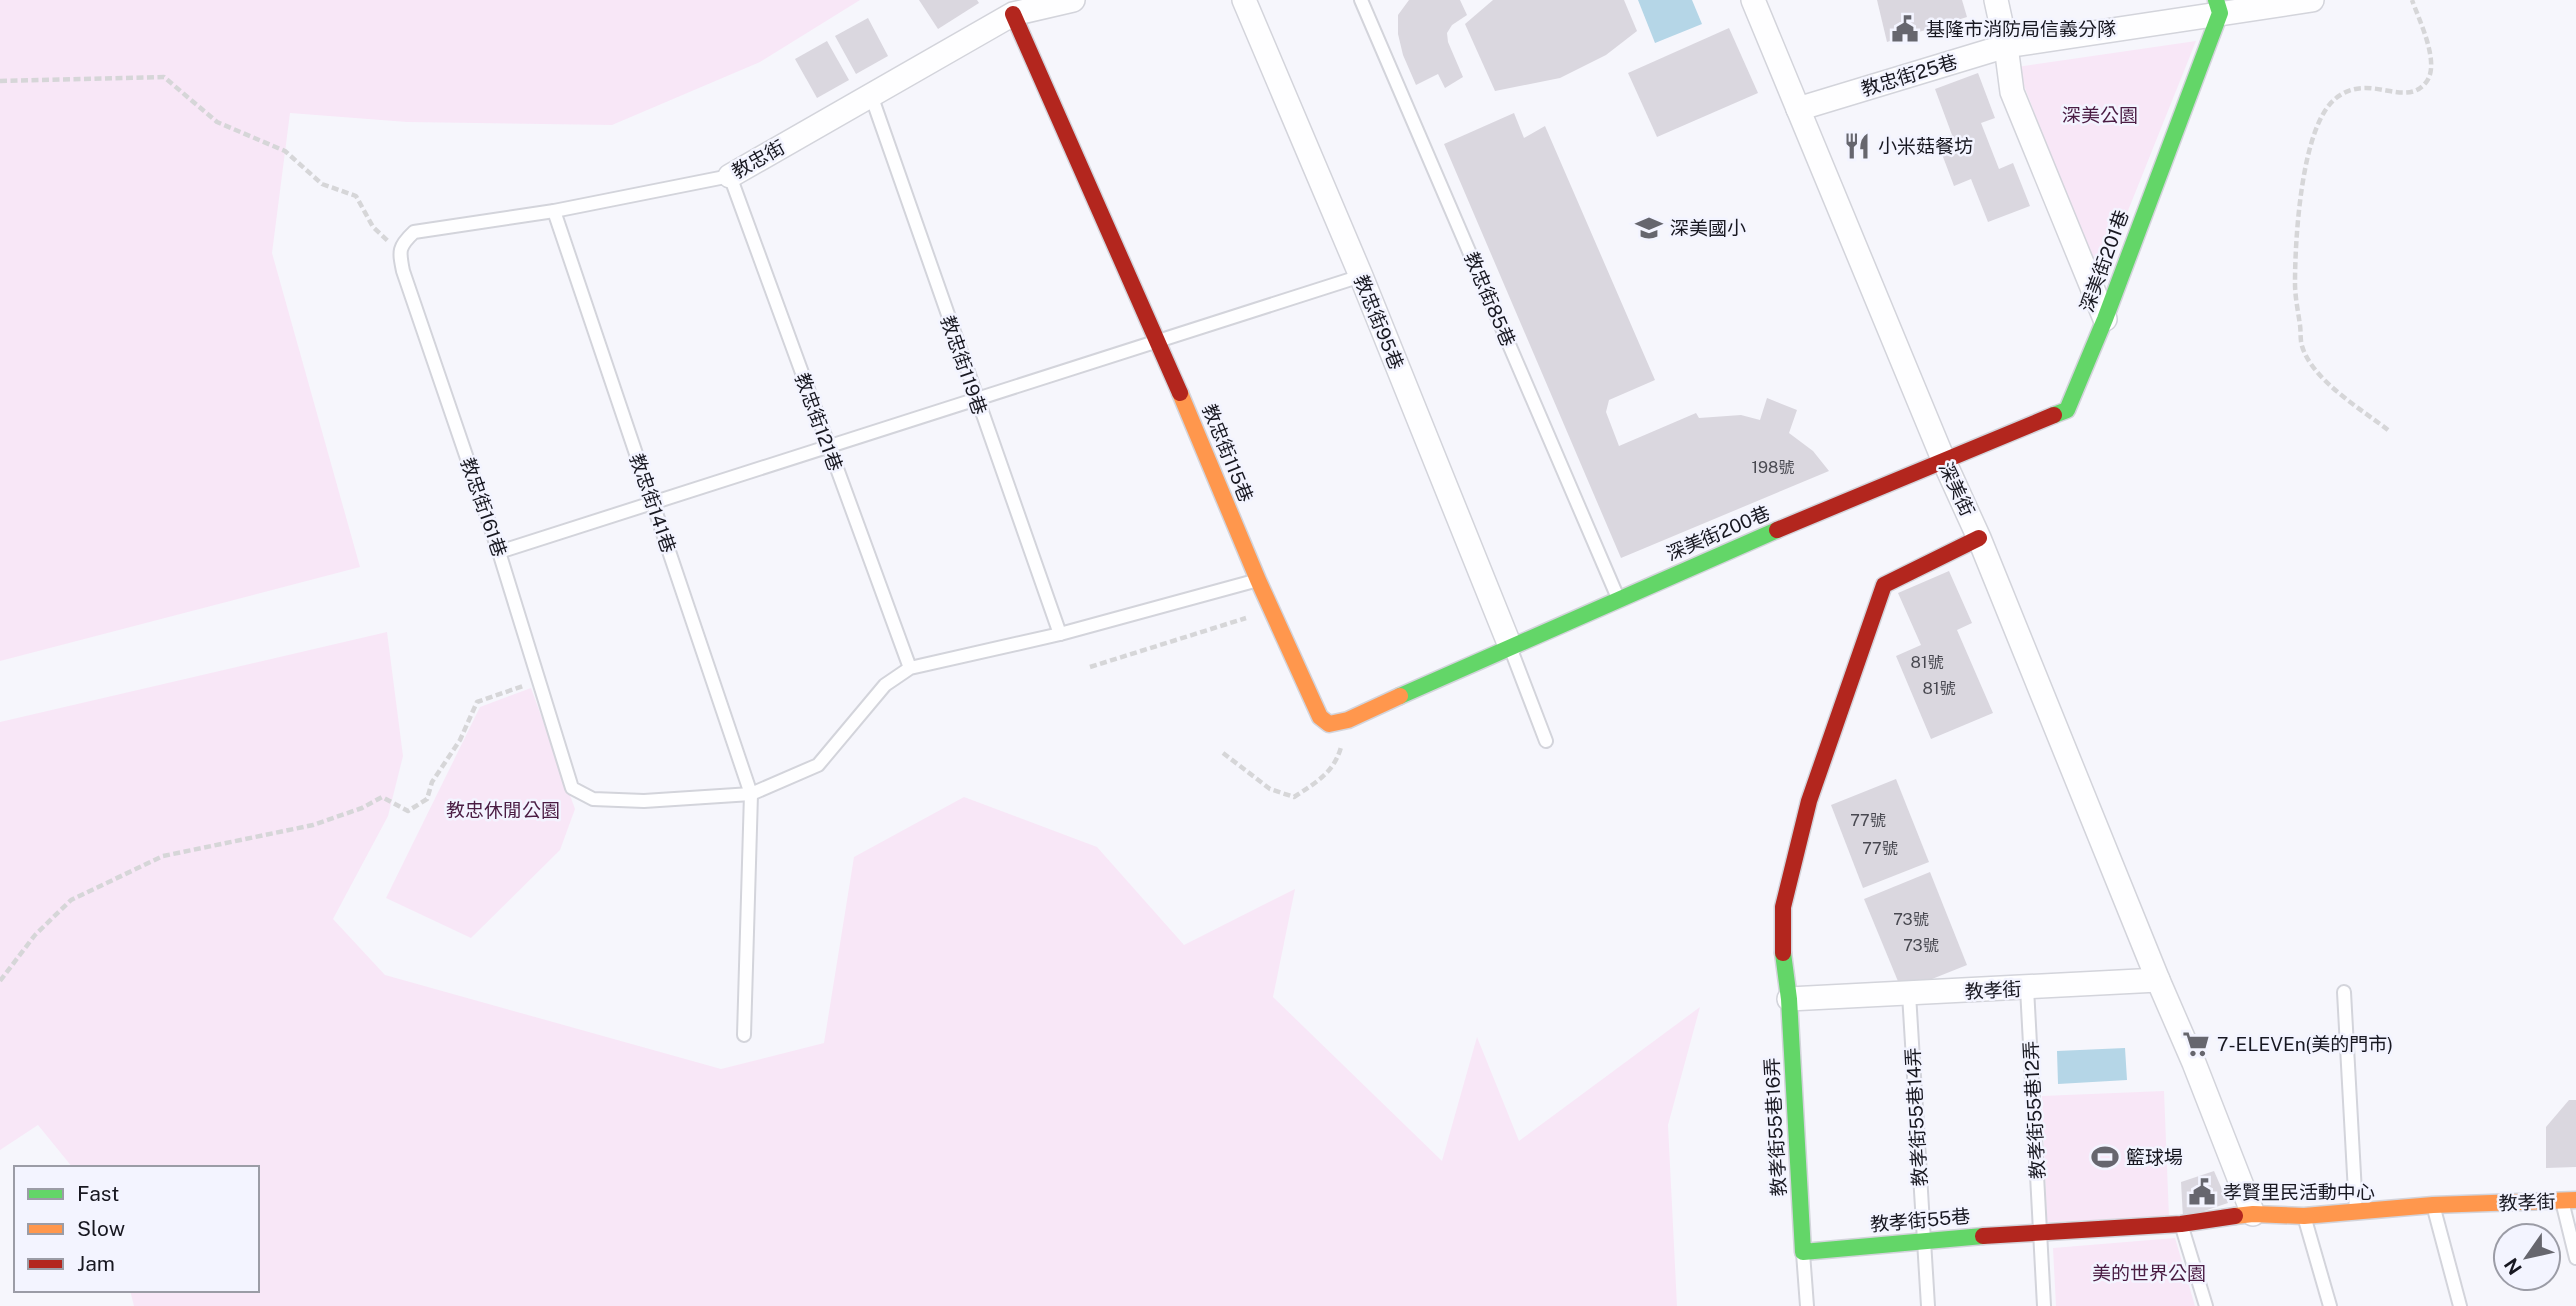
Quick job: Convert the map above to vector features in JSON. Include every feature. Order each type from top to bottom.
[{"type":"street","name":"教忠街","points":[[730,176],[870,95],[1009,7],[1073,0]]},
{"type":"street","name":"教忠街95巷","points":[[1244,0],[1361,276],[1510,646]]},
{"type":"street","name":"深美街","points":[[1753,0],[1943,459],[1979,538],[2158,980]]},
{"type":"street","points":[[1996,0],[2012,92],[2105,319]]},
{"type":"street","name":"教忠街25巷","points":[[1798,109],[2006,46],[2218,6],[2312,0]]},
{"type":"street","name":"深美街201巷","points":[[1943,459],[2067,410],[2105,319],[2218,6]]},
{"type":"street","name":"教忠街115巷","points":[[1009,7],[1159,341],[1271,611],[1320,718],[1329,724],[1348,720]]},
{"type":"street","name":"深美街200巷","points":[[1510,646],[1943,459]]},
{"type":"street","points":[[1789,999],[1783,907],[1791,868],[1809,801],[1884,585],[1979,538]]},
{"type":"street","points":[[1348,720],[1510,646]]},
{"type":"street","points":[[2158,980],[2194,1063],[2253,1214]]},
{"type":"street","name":"教孝街","points":[[1789,999],[2158,980]]},
{"type":"street","name":"教孝街55巷16弄","points":[[1789,999],[1803,1252]]},
{"type":"street","name":"教孝街","points":[[2180,1224],[2253,1214],[2304,1216],[2433,1205],[2569,1201]]},
{"type":"street","name":"教孝街55巷","points":[[1803,1252],[1922,1240],[2180,1224]]},
{"type":"lane","name":"教忠街85巷","points":[[1361,0],[1618,598]]},
{"type":"lane","name":"教忠街119巷","points":[[870,95],[1060,634]]},
{"type":"lane","name":"教忠街","points":[[400,251],[404,241],[414,232],[554,211],[730,176]]},
{"type":"lane","name":"教忠街121巷","points":[[730,176],[910,668]]},
{"type":"lane","name":"教忠街141巷","points":[[554,211],[751,794]]},
{"type":"lane","name":"教忠街161巷","points":[[400,251],[403,271],[499,552],[572,788],[593,799],[644,801],[751,794]]},
{"type":"lane","points":[[499,552],[1361,276]]},
{"type":"lane","points":[[744,1035],[751,794],[818,765],[885,685],[910,668],[1060,634],[1258,580]]},
{"type":"lane","points":[[1510,646],[1546,741]]},
{"type":"lane","name":"教孝街55巷12弄","points":[[2027,988],[2044,1306]]},
{"type":"lane","points":[[2344,992],[2356,1211]]},
{"type":"lane","name":"教孝街55巷14弄","points":[[1909,994],[1928,1306]]},
{"type":"lane","points":[[2569,1201],[2576,1258]]},
{"type":"lane","points":[[2433,1205],[2460,1306]]},
{"type":"lane","points":[[2304,1216],[2330,1306]]},
{"type":"lane","points":[[2180,1224],[2206,1306]]},
{"type":"lane","points":[[1803,1252],[1807,1306]]},
{"type":"path","points":[[2388,430],[2325,383],[2302,347],[2295,285],[2301,190],[2316,128],[2332,100],[2349,89],[2373,87],[2403,94],[2415,92],[2427,82],[2432,71],[2430,50],[2412,0]]},
{"type":"path","points":[[0,81],[164,76],[217,122],[285,151],[323,184],[356,196],[373,227],[400,251]]},
{"type":"path","points":[[1090,667],[1271,611]]},
{"type":"path","points":[[0,981],[35,935],[71,900],[163,856],[313,825],[362,808],[383,797],[408,811],[427,799],[432,782],[460,740],[477,702],[538,680]]},
{"type":"path","points":[[1223,753],[1270,789],[1294,797],[1321,779],[1336,762],[1348,720]]},
{"type":"green space","points":[[0,0],[860,0],[760,62],[612,125],[407,122],[290,113],[272,253],[360,567],[0,661]]},
{"type":"green space","name":"深美公園","points":[[2196,41],[2099,283],[2017,67]]},
{"type":"green space","points":[[387,632],[403,756],[388,816],[333,919],[385,975],[721,1069],[824,1043],[854,857],[964,797],[1097,847],[1184,945],[1295,889],[1273,997],[1442,1161],[1477,1037],[1519,1141],[1700,1007],[1668,1125],[1677,1306],[134,1306],[130,1292],[259,1292],[259,1166],[71,1166],[38,1125],[0,1150],[0,722]]},
{"type":"green space","name":"教忠休閒公園","points":[[531,688],[575,809],[560,850],[471,938],[386,898],[480,707]]},
{"type":"green space","name":"籃球場","points":[[2164,1091],[2169,1217],[2047,1222],[2042,1096]]},
{"type":"green space","name":"美的世界公園","points":[[2175,1238],[2195,1306],[2056,1306],[2053,1248]]},
{"type":"water","points":[[1638,0],[1692,0],[1702,24],[1655,43]]},
{"type":"water","points":[[2125,1048],[2127,1080],[2058,1084],[2057,1051]]},
{"type":"building","points":[[919,0],[977,0],[979,3],[938,29]]},
{"type":"building","points":[[1409,0],[1460,0],[1467,15],[1452,25],[1447,33],[1448,42],[1463,77],[1445,88],[1438,74],[1416,85],[1403,55],[1398,34],[1398,15]]},
{"type":"building","points":[[1493,0],[1624,0],[1637,31],[1606,55],[1560,78],[1495,91],[1465,24]]},
{"type":"building","name":"基隆市消防局信義分隊","points":[[1877,0],[1962,0],[1967,17],[1887,42]]},
{"type":"building","points":[[868,18],[888,56],[856,74],[835,36]]},
{"type":"building","points":[[1729,28],[1758,93],[1657,137],[1628,73]]},
{"type":"building","points":[[827,41],[849,80],[817,98],[795,59]]},
{"type":"building","points":[[1978,73],[1995,118],[1981,123],[1999,169],[2013,163],[2030,206],[1988,222],[1971,179],[1954,186],[1937,141],[1952,135],[1935,89]]},
{"type":"building","points":[[1514,113],[1524,138],[1545,126],[1655,380],[1609,400],[1606,412],[1619,446],[1696,413],[1699,418],[1741,415],[1760,420],[1767,398],[1797,410],[1789,433],[1813,451],[1829,471],[1621,558],[1444,144]]},
{"type":"building","points":[[1949,571],[1972,623],[1957,630],[1993,713],[1931,739],[1896,656],[1921,645],[1898,593]]},
{"type":"building","points":[[1896,779],[1929,862],[1863,888],[1831,805]]},
{"type":"building","points":[[1930,872],[1967,965],[1902,991],[1864,899]]},
{"type":"building","points":[[2569,1100],[2576,1100],[2576,1167],[2546,1168],[2546,1127]]},
{"type":"building","name":"孝賢里民活動中心","points":[[2214,1171],[2228,1203],[2183,1218],[2181,1182]]},
{"type":"traffic: fast","points":[[2054,415],[2067,410],[2105,319],[2220,13],[2216,0]]},
{"type":"traffic: fast","points":[[1400,696],[1777,530]]},
{"type":"traffic: fast","points":[[1783,953],[1789,999],[1803,1252],[1983,1236]]},
{"type":"traffic: slow","points":[[1180,393],[1258,580],[1320,717],[1329,724],[1348,720],[1400,696]]},
{"type":"traffic: slow","points":[[2235,1216],[2304,1216],[2433,1205],[2576,1200]]},
{"type":"traffic: jam","points":[[1013,14],[1180,393]]},
{"type":"traffic: jam","points":[[1777,530],[2054,415]]},
{"type":"traffic: jam","points":[[1783,953],[1783,907],[1809,801],[1884,585],[1979,538]]},
{"type":"traffic: jam","points":[[1983,1236],[2181,1224],[2235,1216]]},
{"type":"place","name":"基隆市消防局信義分隊","points":[[1905,29]]},
{"type":"place","name":"小米菇餐坊","points":[[1857,146]]},
{"type":"place","name":"深美國小","points":[[1649,228]]},
{"type":"place","name":"7-ELEVEn(美的門市)","points":[[2196,1044]]},
{"type":"place","name":"籃球場","points":[[2105,1157]]},
{"type":"place","name":"孝賢里民活動中心","points":[[2202,1192]]}]
